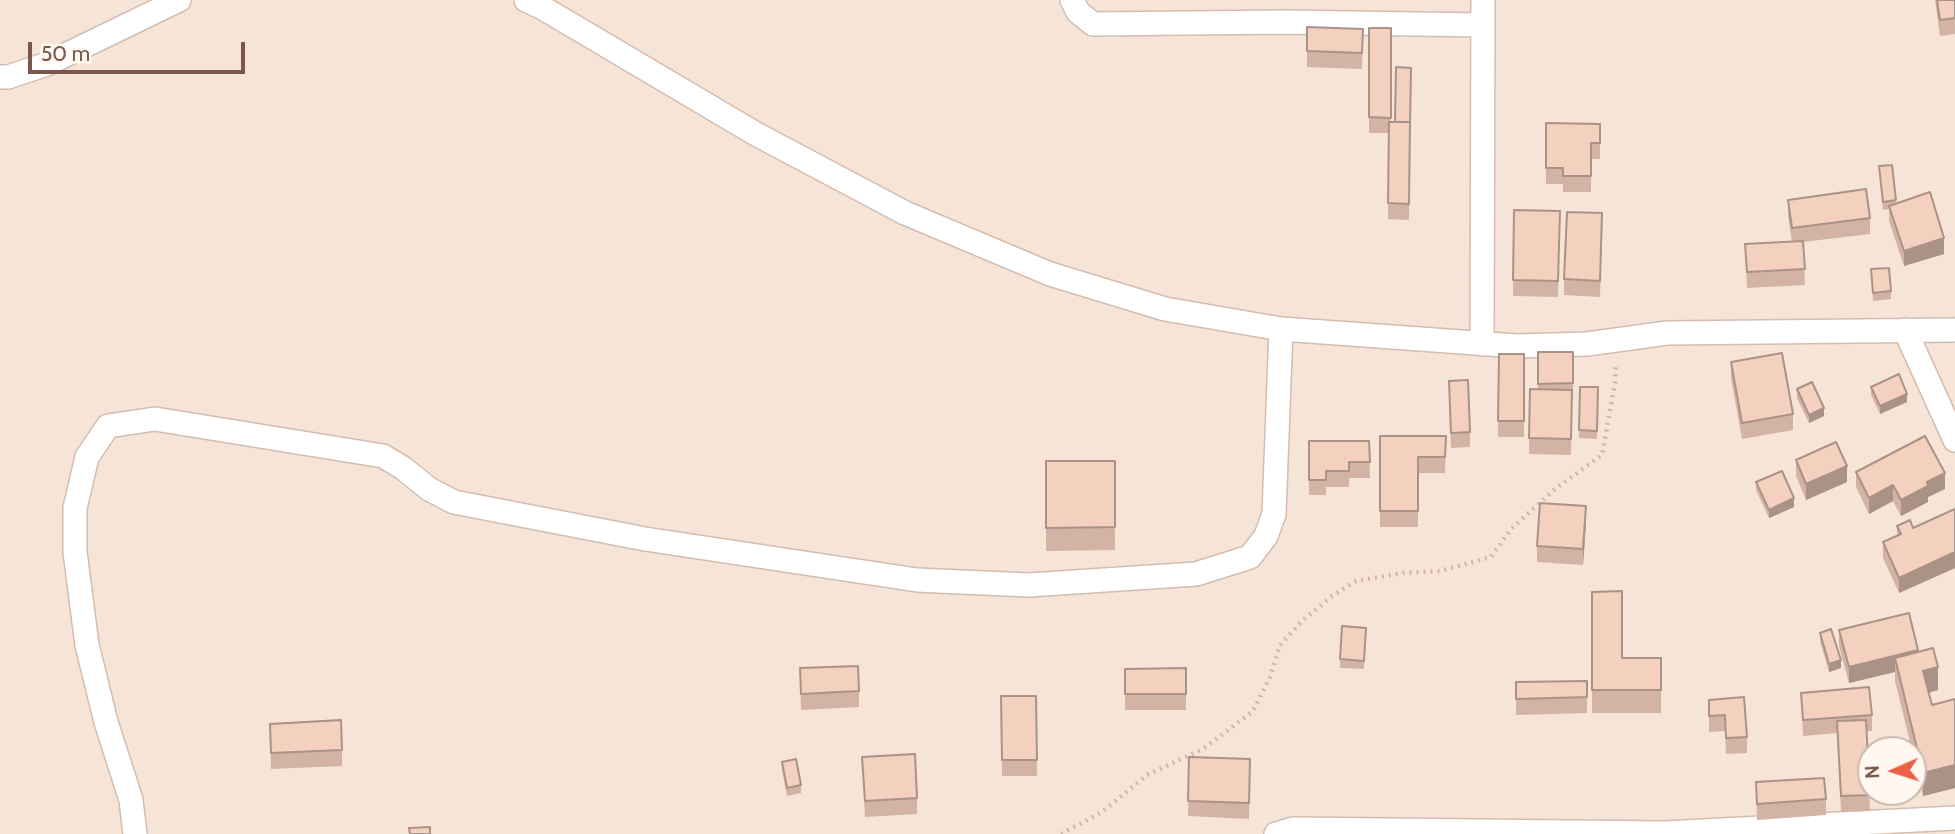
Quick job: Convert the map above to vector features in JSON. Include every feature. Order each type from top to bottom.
[{"type":"street","points":[[0,77],[8,77],[47,64],[179,0]]},
{"type":"street","points":[[526,0],[756,134],[905,213],[1050,274],[1165,309],[1281,329],[1529,346],[1587,344],[1667,333],[1955,330]]},
{"type":"street","points":[[1072,0],[1077,12],[1093,24],[1285,11],[1483,25]]},
{"type":"street","points":[[1482,344],[1483,0]]},
{"type":"street","points":[[135,834],[131,800],[106,722],[87,645],[75,552],[75,508],[87,457],[108,426],[155,419],[383,456],[429,489],[454,502],[646,539],[917,580],[1029,585],[1196,573],[1250,557],[1266,536],[1274,514],[1281,329]]},
{"type":"street","points":[[1905,330],[1955,440]]},
{"type":"street","points":[[1276,834],[1293,829],[1664,832],[1955,818]]},
{"type":"path","points":[[1061,834],[1102,812],[1147,775],[1203,749],[1252,711],[1270,677],[1280,645],[1301,622],[1356,580],[1440,571],[1491,557],[1511,529],[1555,489],[1602,456],[1615,383],[1616,340]]},
{"type":"shaded area","points":[[0,0],[1955,0],[1955,834],[0,834]]},
{"type":"building","points":[[1937,0],[1955,0],[1955,18],[1940,20]]},
{"type":"building","points":[[1307,27],[1363,29],[1362,53],[1307,51]]},
{"type":"building","points":[[1369,28],[1391,28],[1391,118],[1369,117]]},
{"type":"building","points":[[1396,67],[1411,68],[1410,124],[1395,122]]},
{"type":"building","points":[[1389,122],[1410,122],[1409,204],[1388,203]]},
{"type":"building","points":[[1546,123],[1600,124],[1600,143],[1591,143],[1591,176],[1563,176],[1563,168],[1546,168]]},
{"type":"building","points":[[1892,165],[1896,200],[1883,202],[1879,166]]},
{"type":"building","points":[[1866,189],[1870,218],[1792,228],[1788,200]]},
{"type":"building","points":[[1930,192],[1944,238],[1904,251],[1889,206]]},
{"type":"building","points":[[1514,210],[1560,211],[1558,281],[1513,280]]},
{"type":"building","points":[[1567,212],[1602,213],[1600,281],[1564,279]]},
{"type":"building","points":[[1803,241],[1805,269],[1747,272],[1745,244]]},
{"type":"building","points":[[1889,268],[1891,291],[1873,293],[1871,269]]},
{"type":"building","points":[[1538,352],[1573,352],[1573,383],[1538,384]]},
{"type":"building","points":[[1782,353],[1793,414],[1742,423],[1731,362]]},
{"type":"building","points":[[1499,354],[1524,354],[1524,421],[1498,421]]},
{"type":"building","points":[[1899,374],[1907,394],[1880,406],[1871,387]]},
{"type":"building","points":[[1468,380],[1470,432],[1451,433],[1449,381]]},
{"type":"building","points":[[1812,382],[1824,408],[1809,415],[1797,389]]},
{"type":"building","points":[[1580,387],[1598,387],[1597,431],[1579,430]]},
{"type":"building","points":[[1530,389],[1572,390],[1571,439],[1529,438]]},
{"type":"building","points":[[1380,436],[1446,436],[1445,457],[1418,457],[1418,511],[1380,511]]},
{"type":"building","points":[[1925,436],[1945,473],[1927,482],[1928,486],[1901,500],[1893,485],[1869,498],[1856,472]]},
{"type":"building","points":[[1309,441],[1369,441],[1370,462],[1349,462],[1349,471],[1326,471],[1326,480],[1309,480]]},
{"type":"building","points":[[1836,442],[1847,466],[1806,484],[1796,460]]},
{"type":"building","points":[[1046,461],[1115,461],[1115,527],[1046,528]]},
{"type":"building","points":[[1782,471],[1794,498],[1769,510],[1756,482]]},
{"type":"building","points":[[1540,503],[1586,506],[1583,549],[1537,546]]},
{"type":"building","points":[[1955,509],[1955,552],[1899,578],[1883,542],[1901,534],[1897,526],[1910,520],[1913,528]]},
{"type":"building","points":[[1622,591],[1622,658],[1661,658],[1661,690],[1592,690],[1592,592]]},
{"type":"building","points":[[1909,613],[1918,650],[1849,667],[1839,630]]},
{"type":"building","points":[[1342,626],[1366,628],[1364,661],[1340,659]]},
{"type":"building","points":[[1831,629],[1841,660],[1829,664],[1820,633]]},
{"type":"building","points":[[1933,648],[1938,667],[1923,671],[1932,705],[1955,699],[1955,765],[1927,772],[1927,736],[1914,736],[1895,658]]},
{"type":"building","points":[[858,666],[859,691],[801,694],[800,668]]},
{"type":"building","points":[[1186,668],[1186,694],[1125,694],[1125,669]]},
{"type":"building","points":[[1587,681],[1587,697],[1516,699],[1516,682]]},
{"type":"building","points":[[1869,687],[1872,715],[1803,720],[1801,693]]},
{"type":"building","points":[[1001,696],[1036,696],[1037,760],[1002,760]]},
{"type":"building","points":[[1744,697],[1747,737],[1726,738],[1725,715],[1709,716],[1709,700]]},
{"type":"building","points":[[341,720],[342,750],[271,753],[270,724]]},
{"type":"building","points":[[1866,720],[1867,736],[1857,736],[1857,795],[1841,796],[1837,721]]},
{"type":"building","points":[[915,754],[917,798],[865,801],[862,757]]},
{"type":"building","points":[[1189,757],[1250,759],[1249,803],[1188,801]]},
{"type":"building","points":[[796,759],[801,785],[787,788],[782,762]]},
{"type":"building","points":[[1824,778],[1826,799],[1757,804],[1756,782]]},
{"type":"building","points":[[430,827],[430,834],[410,834],[409,828]]}]
